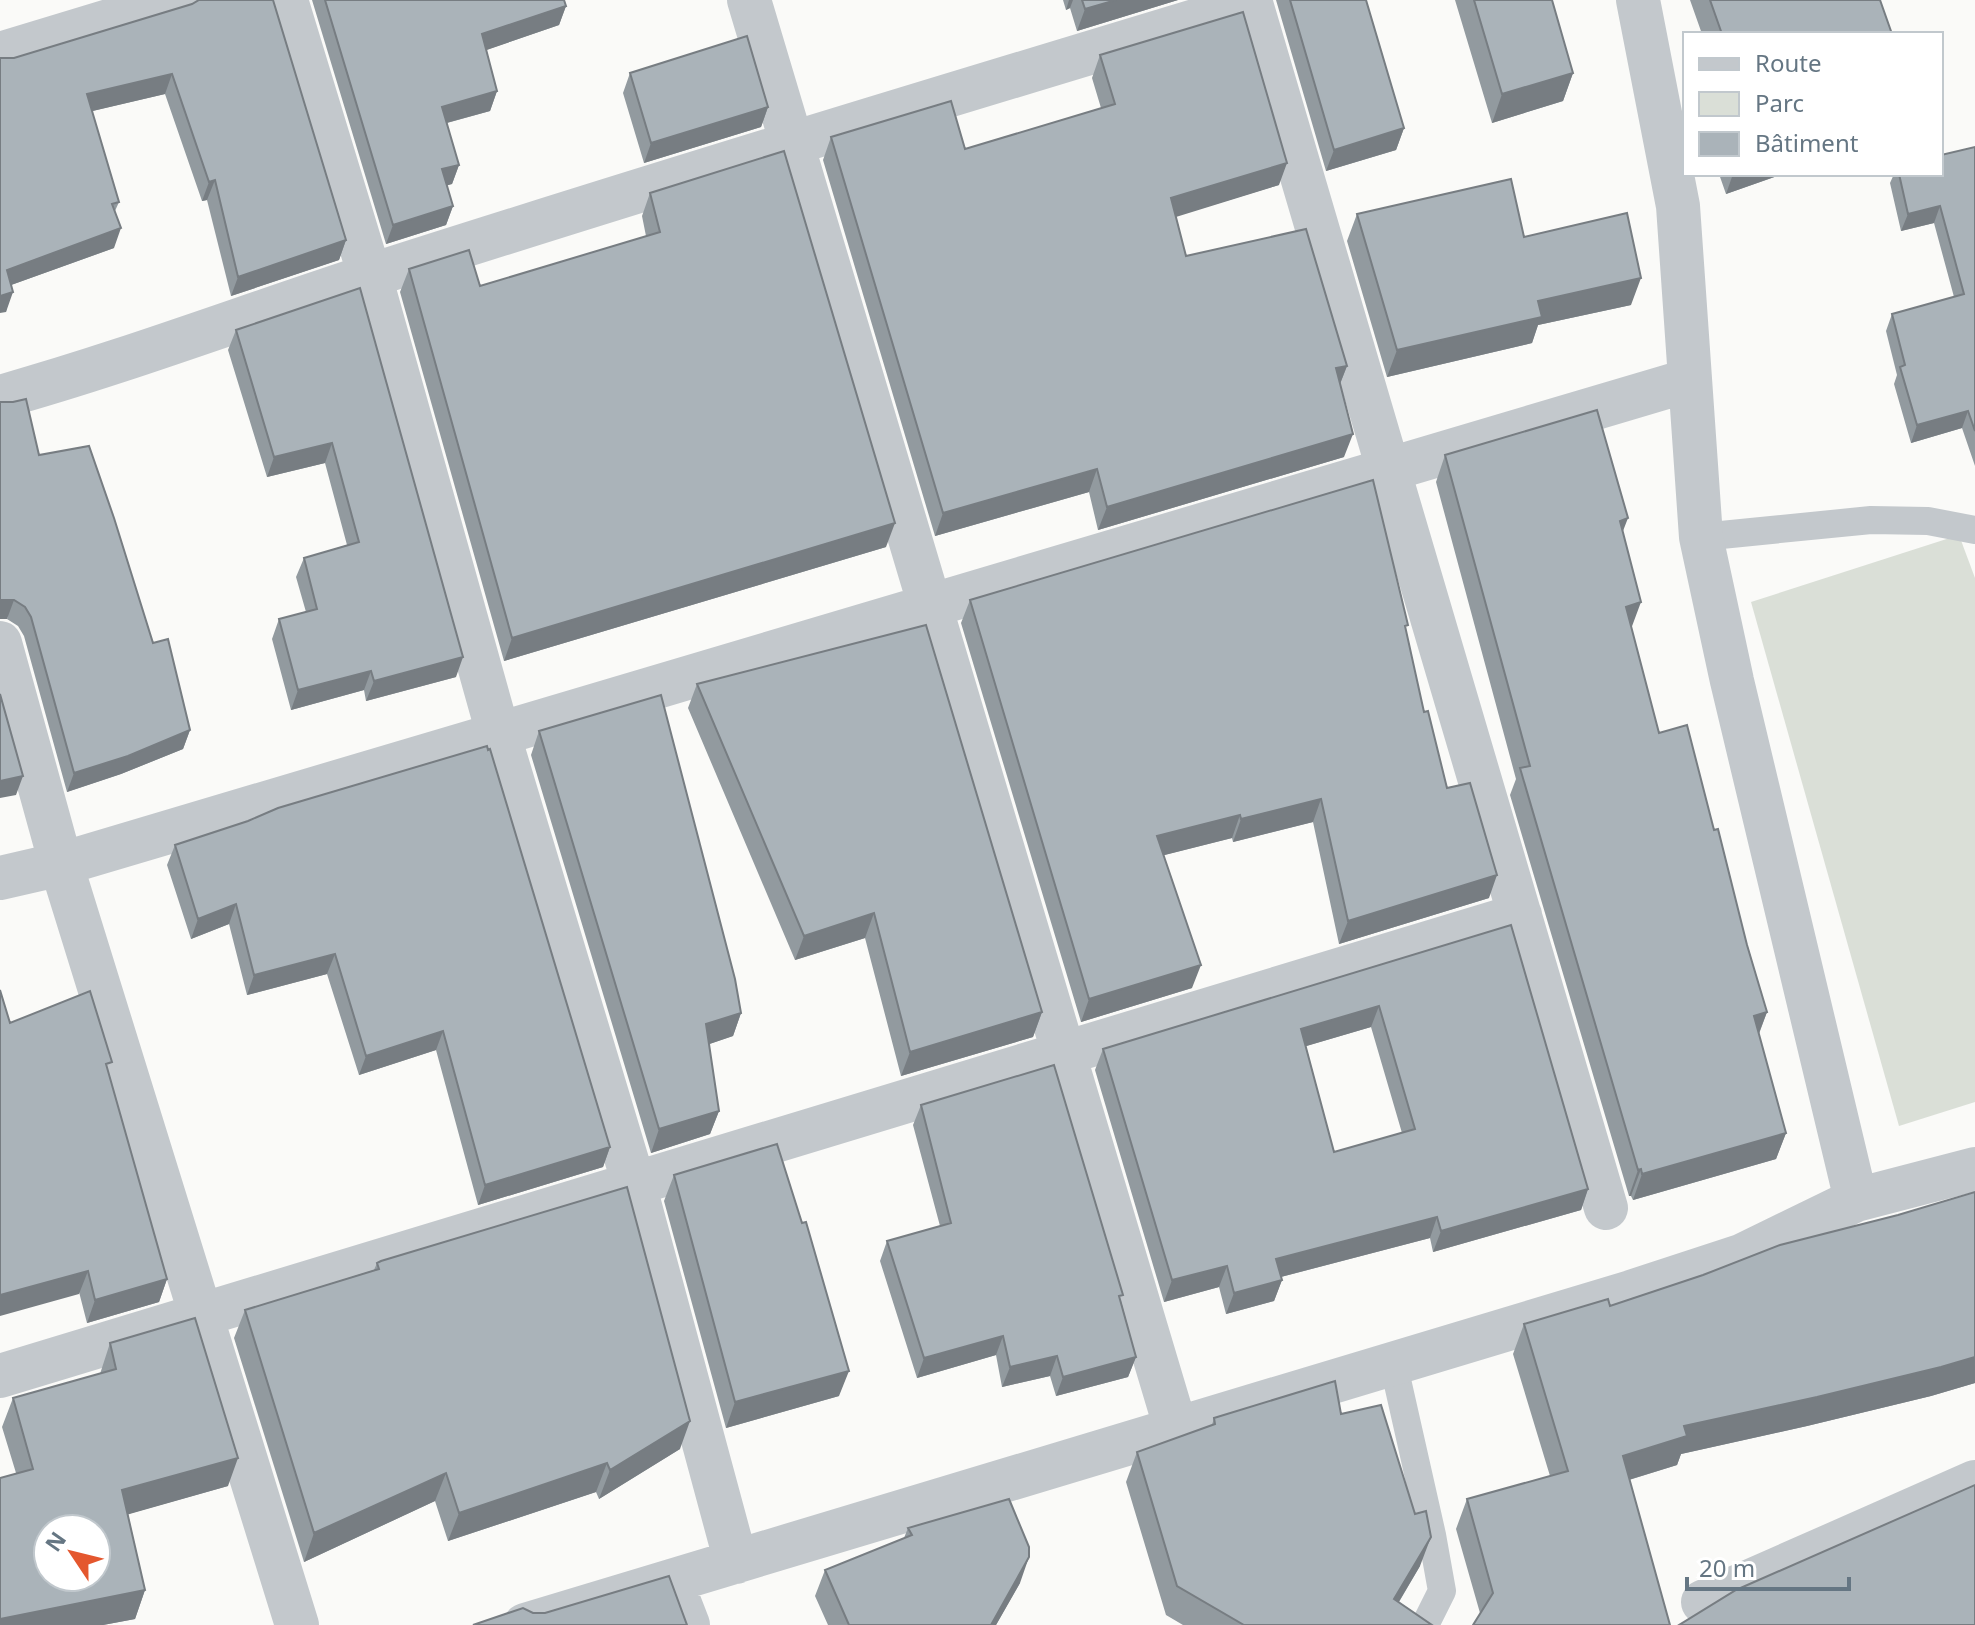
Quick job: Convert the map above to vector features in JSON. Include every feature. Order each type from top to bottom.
[{"type":"street","points":[[0,54],[178,0]]},
{"type":"street","points":[[286,0],[370,276],[498,733],[634,1184],[736,1562]]},
{"type":"street","points":[[749,0],[1176,1429]]},
{"type":"street","points":[[1638,0],[1678,206],[1701,537],[1732,681],[1856,1200]]},
{"type":"street","points":[[0,397],[69,378],[370,276],[1250,2],[1606,1208]]},
{"type":"street","points":[[0,878],[61,864],[1690,380]]},
{"type":"street","points":[[0,643],[61,864],[297,1625]]},
{"type":"street","points":[[0,1376],[1520,915]]},
{"type":"street","points":[[525,1625],[1631,1292],[1741,1256],[1856,1200],[1975,1169]]},
{"type":"street","points":[[1703,1602],[1975,1482]]},
{"type":"street","points":[[671,1581],[688,1625]]},
{"type":"lane","points":[[1701,537],[1871,520],[1928,521],[1975,530]]},
{"type":"lane","points":[[1393,1362],[1442,1591],[1425,1625]]},
{"type":"green space","points":[[1959,535],[1975,578],[1975,1102],[1899,1126],[1751,602]]},
{"type":"building","points":[[199,0],[273,0],[346,240],[238,277],[215,180],[209,182],[172,74],[87,94],[119,202],[112,204],[121,228],[7,270],[13,292],[0,296],[0,58],[14,58]]},
{"type":"building","points":[[325,0],[564,0],[566,6],[482,34],[497,91],[442,107],[459,165],[442,169],[453,206],[393,225]]},
{"type":"building","points":[[1082,0],[1116,0],[1085,9]]},
{"type":"building","points":[[1290,0],[1366,0],[1404,128],[1334,150]]},
{"type":"building","points":[[1474,0],[1552,0],[1573,73],[1502,94]]},
{"type":"building","points":[[1710,0],[1880,0],[1891,32],[1721,32]]},
{"type":"building","points":[[1243,12],[1287,163],[1171,198],[1186,256],[1306,229],[1347,366],[1336,368],[1353,434],[1107,507],[1097,469],[943,513],[831,137],[951,101],[965,149],[1115,104],[1100,55]]},
{"type":"building","points":[[747,36],[768,107],[651,143],[630,73]]},
{"type":"building","points":[[1975,147],[1975,431],[1968,411],[1917,425],[1900,367],[1905,365],[1892,314],[1964,294],[1940,206],[1908,214],[1899,176],[1943,176],[1943,155]]},
{"type":"building","points":[[784,151],[895,523],[512,638],[409,269],[469,250],[480,286],[660,232],[650,193]]},
{"type":"building","points":[[1511,179],[1524,237],[1627,213],[1641,278],[1538,301],[1542,317],[1397,350],[1357,214]]},
{"type":"building","points":[[360,288],[463,657],[374,681],[371,671],[298,690],[279,619],[317,609],[304,558],[359,542],[332,443],[274,457],[236,330]]},
{"type":"building","points":[[26,399],[39,455],[89,446],[153,643],[168,639],[190,730],[128,756],[74,773],[31,617],[25,607],[14,600],[0,600],[0,402]]},
{"type":"building","points":[[1597,410],[1628,518],[1620,521],[1641,602],[1626,607],[1659,733],[1687,725],[1767,1012],[1754,1016],[1786,1133],[1642,1174],[1641,1169],[1638,1170],[1520,768],[1530,766],[1445,455]]},
{"type":"building","points":[[1373,480],[1408,625],[1405,626],[1424,712],[1428,711],[1447,788],[1470,783],[1497,875],[1348,921],[1321,799],[1157,836],[1201,965],[1089,999],[970,600]]},
{"type":"building","points":[[926,625],[1042,1012],[910,1052],[874,913],[804,936],[697,684]]},
{"type":"building","points":[[0,694],[23,776],[0,781]]},
{"type":"building","points":[[661,695],[735,979],[741,1013],[706,1024],[719,1111],[659,1129],[539,731]]},
{"type":"building","points":[[487,746],[610,1147],[485,1185],[443,1031],[366,1056],[335,954],[254,975],[236,904],[198,919],[175,845],[278,808]]},
{"type":"building","points":[[1511,925],[1588,1189],[1441,1231],[1437,1217],[1276,1259],[1282,1280],[1234,1293],[1227,1266],[1172,1280],[1103,1049]],"holes":[[[1379,1006],[1415,1129],[1334,1152],[1301,1029]]]},
{"type":"building","points":[[0,990],[10,1023],[90,991],[112,1062],[106,1064],[167,1279],[95,1300],[88,1271],[0,1295]]},
{"type":"building","points":[[1054,1065],[1123,1295],[1119,1296],[1136,1357],[1063,1377],[1057,1356],[1010,1367],[1003,1336],[924,1358],[887,1241],[951,1223],[921,1105]]},
{"type":"building","points":[[777,1144],[802,1223],[806,1222],[849,1371],[735,1402],[674,1175]]},
{"type":"building","points":[[627,1187],[690,1421],[610,1470],[607,1463],[459,1513],[446,1473],[314,1533],[245,1310],[379,1269],[377,1263],[381,1261]]},
{"type":"building","points":[[1975,1192],[1975,1357],[1817,1397],[1684,1426],[1687,1436],[1623,1456],[1670,1625],[1473,1625],[1493,1593],[1467,1499],[1568,1471],[1524,1324],[1608,1299],[1610,1306],[1780,1245]]},
{"type":"building","points":[[195,1318],[238,1458],[122,1490],[145,1590],[0,1619],[0,1478],[33,1469],[13,1398],[116,1369],[110,1343]]},
{"type":"building","points":[[1335,1381],[1341,1414],[1381,1405],[1415,1514],[1426,1511],[1431,1537],[1394,1599],[1432,1625],[1244,1625],[1177,1586],[1137,1452],[1215,1424],[1214,1418]]},
{"type":"building","points":[[1975,1485],[1975,1625],[1679,1625],[1736,1590]]},
{"type":"building","points":[[1009,1499],[1029,1547],[1029,1557],[991,1625],[849,1625],[825,1570],[912,1535],[908,1528]]},
{"type":"building","points":[[669,1576],[687,1625],[473,1625],[523,1608],[533,1613],[545,1613]]}]
